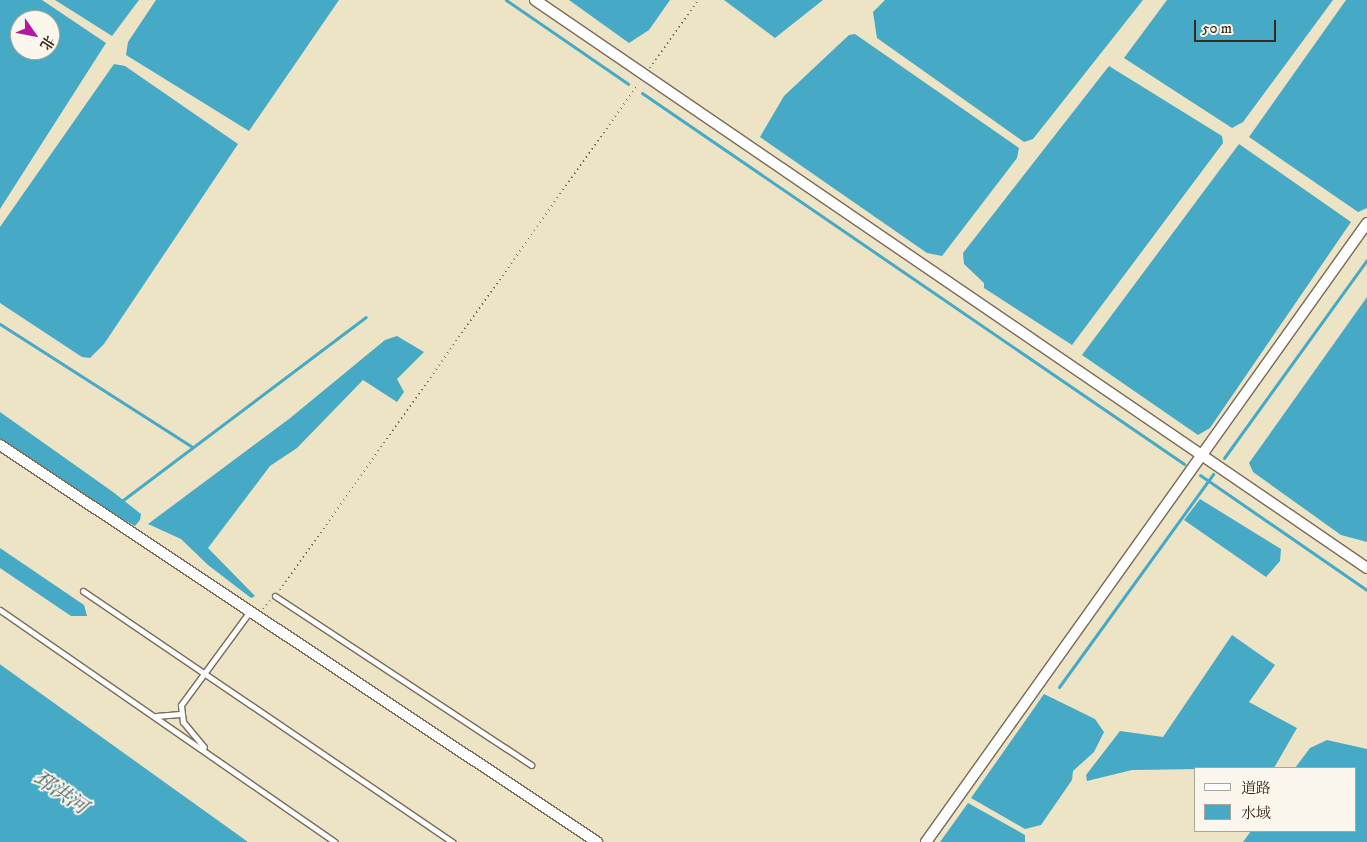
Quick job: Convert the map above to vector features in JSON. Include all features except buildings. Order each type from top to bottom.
[{"type":"street","points":[[535,0],[1367,568]]},
{"type":"street","points":[[926,842],[1367,223]]},
{"type":"street","points":[[0,445],[597,842]]},
{"type":"lane","points":[[83,590],[453,842]]},
{"type":"lane","points":[[275,596],[531,766]]},
{"type":"lane","points":[[0,610],[335,842]]},
{"type":"lane","points":[[209,754],[180,714],[181,705],[204,672],[253,614]]},
{"type":"lane","points":[[155,716],[180,714]]},
{"type":"path","points":[[253,614],[275,596],[698,0]]},
{"type":"water","points":[[0,0],[42,0],[57,10],[10,10],[10,60],[60,60],[60,12],[106,43],[0,209]]},
{"type":"water","points":[[55,0],[139,0],[112,36]]},
{"type":"water","points":[[156,0],[339,0],[249,131],[126,55],[128,42]]},
{"type":"water","points":[[569,0],[670,0],[649,30],[629,43]]},
{"type":"water","points":[[724,0],[823,0],[775,38]]},
{"type":"water","points":[[885,0],[1143,0],[1033,139],[1024,142],[877,38],[873,12]]},
{"type":"water","points":[[1167,0],[1333,0],[1243,122],[1232,128],[1124,58]]},
{"type":"water","points":[[1346,0],[1367,0],[1367,208],[1358,212],[1249,137]]},
{"type":"water","points":[[855,34],[1019,148],[1017,158],[942,256],[927,253],[760,137],[784,96],[849,35]]},
{"type":"water","points":[[114,64],[125,66],[238,144],[104,344],[90,358],[82,357],[0,303],[0,227]]},
{"type":"water","points":[[1109,66],[1222,136],[1223,143],[1072,345],[984,288],[984,283],[964,264],[963,253]]},
{"type":"water","points":[[1239,144],[1351,222],[1210,428],[1198,435],[1082,355]]},
{"type":"water","points":[[1367,297],[1367,542],[1341,535],[1253,472],[1249,463]]},
{"type":"water","points":[[397,336],[424,352],[397,379],[404,392],[397,402],[363,380],[297,448],[270,466],[208,548],[255,596],[251,598],[208,565],[181,539],[148,524],[289,419],[385,340]]},
{"type":"water","points":[[0,412],[113,492],[141,514],[140,520],[135,526],[119,517],[0,439]]},
{"type":"water","points":[[1200,499],[1281,549],[1280,561],[1266,577],[1184,520]]},
{"type":"water","points":[[0,548],[84,605],[87,616],[71,616],[0,568]]},
{"type":"water","points":[[1232,635],[1275,665],[1249,702],[1297,728],[1275,767],[1194,767],[1194,769],[1132,770],[1087,781],[1086,775],[1120,731],[1163,737]]},
{"type":"water","name":"邳洪河","points":[[1,665],[248,842],[0,842]]},
{"type":"water","points":[[1044,694],[1095,719],[1104,732],[1094,752],[1073,771],[1072,780],[1041,825],[1025,829],[971,798]]},
{"type":"water","points":[[1327,740],[1367,749],[1367,842],[1243,842],[1250,832],[1357,832],[1357,767],[1296,767],[1310,748]]},
{"type":"water","points":[[968,803],[1025,835],[1025,842],[940,842]]},
{"type":"waterway","points":[[506,0],[628,84]]},
{"type":"waterway","points":[[642,93],[1184,464]]},
{"type":"waterway","points":[[1224,458],[1367,260]]},
{"type":"waterway","points":[[119,503],[366,317]]},
{"type":"waterway","points":[[0,324],[191,446]]},
{"type":"waterway","points":[[1059,687],[1213,474]]},
{"type":"waterway","points":[[1200,475],[1367,590]]}]
